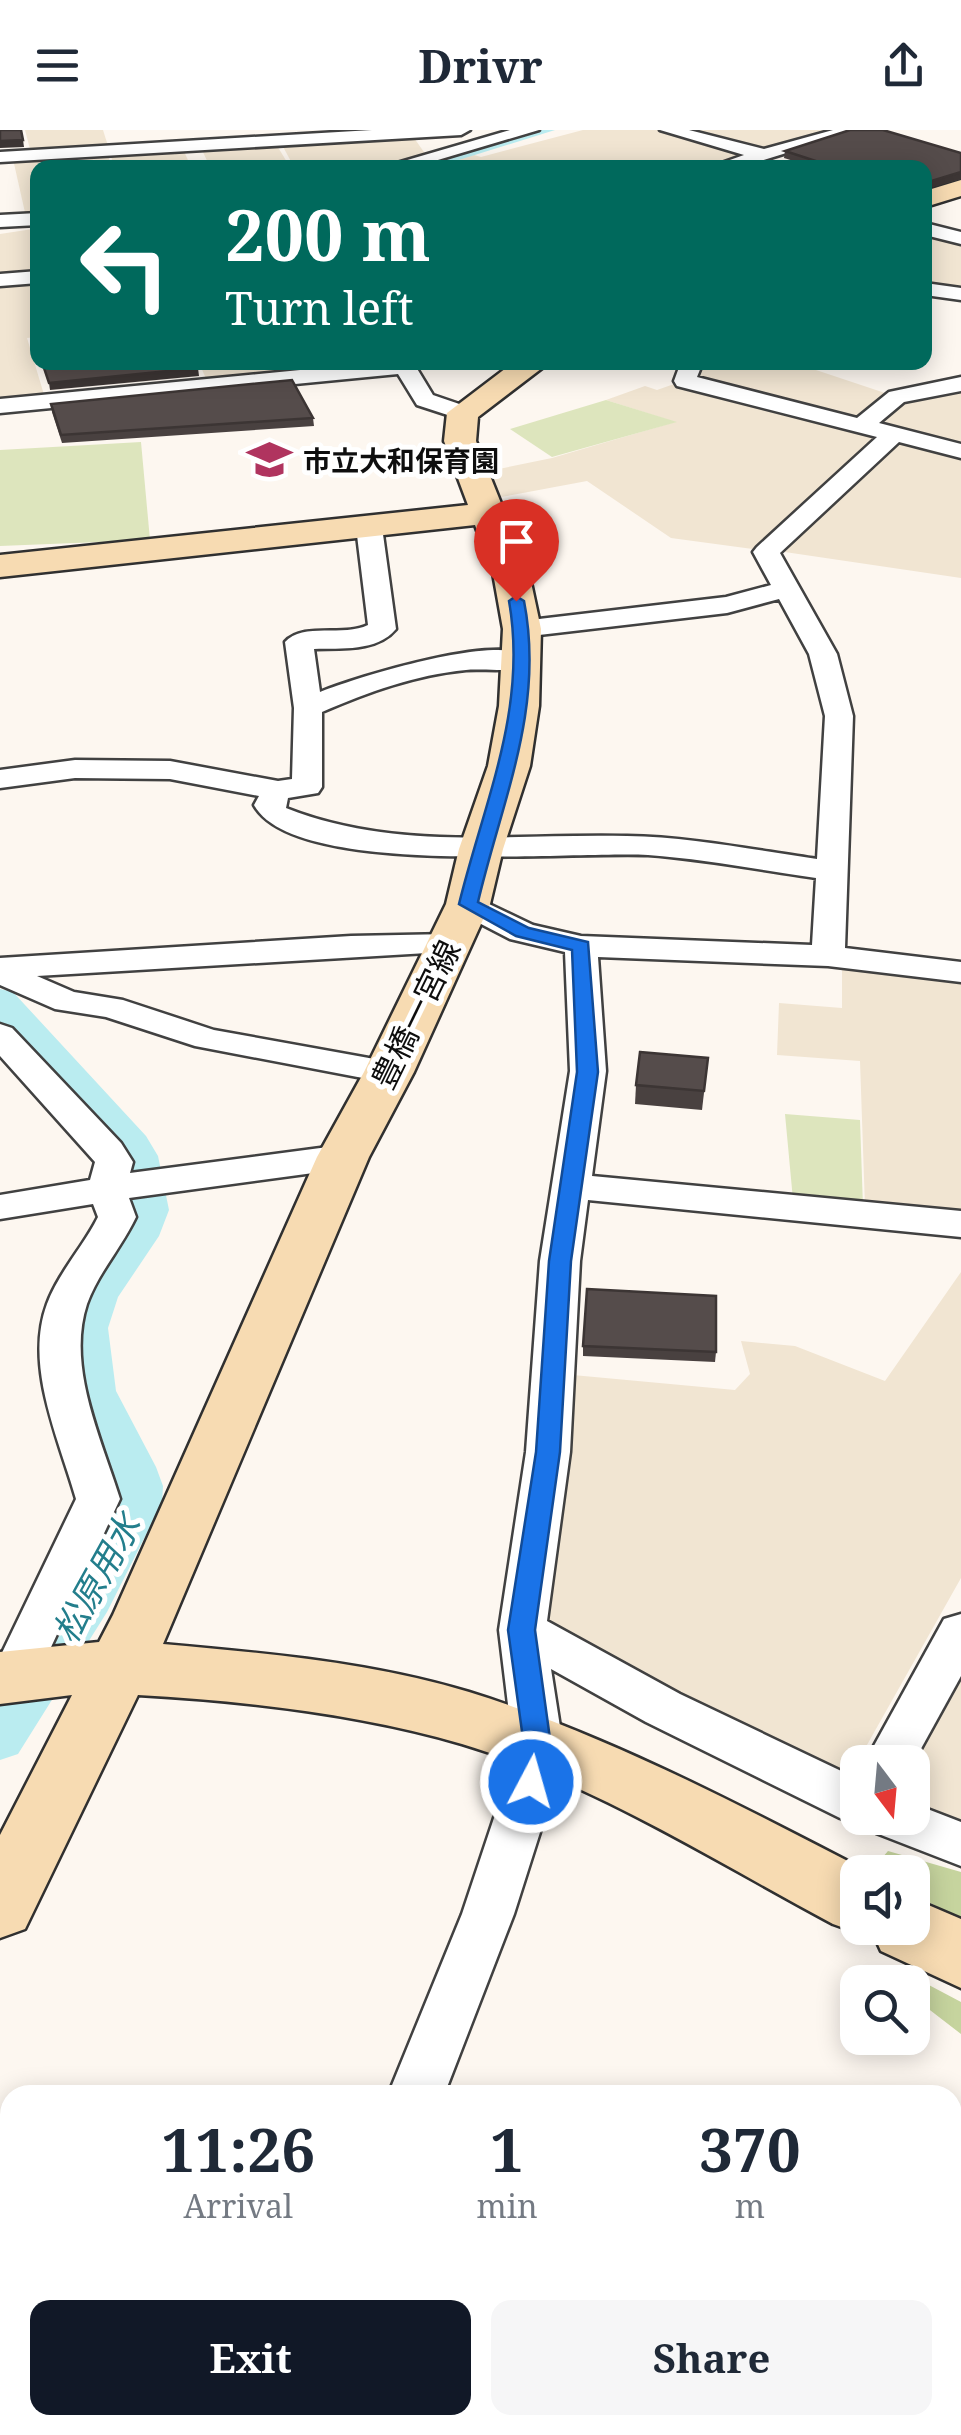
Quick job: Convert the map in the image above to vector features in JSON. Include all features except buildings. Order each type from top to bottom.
[{"type":"main road","points":[[932,197],[961,188]]},
{"type":"main road","points":[[464,413],[524,370]]},
{"type":"main road","name":"豊橋一宮線","points":[[0,1907],[41,1673],[389,1072],[458,924],[510,766],[519,706],[521,644],[511,574],[460,441],[464,413]]},
{"type":"main road","points":[[0,566],[490,513]]},
{"type":"main road","points":[[41,1673],[192,1672],[407,1703],[538,1746],[642,1789],[840,1893]]},
{"type":"main road","points":[[930,1940],[961,1955]]},
{"type":"street","points":[[0,157],[188,138],[461,130]]},
{"type":"street","points":[[419,160],[530,130]]},
{"type":"street","points":[[669,130],[763,154]]},
{"type":"street","points":[[743,160],[852,130]]},
{"type":"street","points":[[0,221],[30,219]]},
{"type":"street","points":[[932,231],[961,238]]},
{"type":"street","points":[[0,280],[30,278]]},
{"type":"street","points":[[932,290],[961,294]]},
{"type":"street","points":[[0,406],[354,370]]},
{"type":"street","points":[[406,370],[425,400],[464,413]]},
{"type":"street","points":[[689,370],[685,381],[961,451]]},
{"type":"street","points":[[862,425],[897,397],[961,384]]},
{"type":"street","points":[[828,956],[839,716],[823,654],[766,552],[894,434]]},
{"type":"street","points":[[0,779],[75,769],[170,770],[278,790],[307,787],[308,708],[299,642],[364,638],[382,629],[369,528]]},
{"type":"street","points":[[308,708],[358,685],[400,672],[521,644],[727,605],[786,588]]},
{"type":"street","points":[[278,790],[270,805],[274,814],[328,834],[388,844],[481,849],[628,845],[734,854],[831,871]]},
{"type":"street","points":[[0,970],[351,946],[458,924],[522,932],[581,946],[828,956],[961,972]]},
{"type":"street","points":[[420,2085],[488,1914],[531,1782],[538,1746],[522,1630],[548,1452],[560,1261],[588,1072],[581,946]]},
{"type":"street","points":[[0,970],[67,1002],[111,1008],[207,1039],[389,1072]]},
{"type":"street","points":[[0,1035],[108,1151],[132,1185]]},
{"type":"street","points":[[0,1207],[343,1157]]},
{"type":"street","points":[[41,1673],[98,1499],[62,1366],[57,1331],[68,1301],[132,1185]]},
{"type":"street","points":[[570,1186],[961,1224]]},
{"type":"street","points":[[522,1630],[662,1708],[840,1794]]},
{"type":"street","points":[[898,1745],[961,1632]]},
{"type":"street","points":[[930,1832],[961,1844]]},
{"type":"shaded area","points":[[25,130],[103,130],[109,149],[31,153]]},
{"type":"shaded area","points":[[583,130],[661,130],[752,154],[731,160],[455,160],[481,157]]},
{"type":"shaded area","points":[[840,130],[760,152],[685,133]]},
{"type":"shaded area","points":[[412,135],[426,155],[404,160],[290,160],[281,143]]},
{"type":"shaded area","points":[[276,144],[286,160],[207,160],[201,148]]},
{"type":"shaded area","points":[[183,149],[188,160],[112,160],[110,153]]},
{"type":"shaded area","points":[[107,153],[110,160],[30,160],[30,217],[26,217],[13,159]]},
{"type":"shaded area","points":[[30,229],[30,275],[0,277],[0,234]]},
{"type":"shaded area","points":[[932,234],[961,242],[961,292],[932,288]]},
{"type":"shaded area","points":[[30,282],[30,370],[37,370],[45,398],[0,402],[0,284]]},
{"type":"shaded area","points":[[202,370],[324,370],[208,383]]},
{"type":"shaded area","points":[[701,370],[816,370],[891,395],[862,418],[852,418],[697,380]]},
{"type":"shaded area","points":[[677,383],[883,437],[760,550],[671,538],[587,481],[496,498],[484,472],[552,458],[675,422],[606,400],[645,386],[657,390]]},
{"type":"shaded area","points":[[961,388],[961,446],[875,422],[905,399]]},
{"type":"shaded area","points":[[899,441],[961,454],[961,578],[778,551]]},
{"type":"shaded area","points":[[842,964],[961,978],[961,1219],[865,1207],[860,1061],[777,1055],[779,1003],[842,1008]]},
{"type":"shaded area","points":[[961,1272],[961,1578],[867,1745],[840,1745],[840,1781],[532,1625],[562,1374],[735,1390],[750,1374],[741,1341],[795,1346],[885,1381]]},
{"type":"shaded area","points":[[961,1675],[961,1828],[930,1817],[930,1745],[922,1745]]},
{"type":"green space","points":[[606,400],[677,422],[552,457],[510,429]]},
{"type":"green space","points":[[141,442],[150,540],[0,546],[0,450]]},
{"type":"green space","points":[[785,1114],[860,1120],[863,1207],[793,1200]]},
{"type":"green space","points":[[930,1863],[961,1872],[961,1919],[930,1903]]},
{"type":"green space","points":[[930,1986],[961,2002],[961,2034],[930,2010]]},
{"type":"waterway","name":"松原用水","points":[[439,160],[546,130]]},
{"type":"waterway","name":"松原用水","points":[[0,1000],[132,1145],[138,1156],[149,1210],[138,1236],[97,1295],[86,1328],[94,1391],[133,1467],[140,1486],[138,1503],[90,1599],[0,1739]]},
{"type":"place","name":"市立大和保育園","points":[[270,460]]},
{"type":"route","points":[[516,601],[522,629],[519,706],[510,766],[481,849],[468,904],[522,932],[581,946],[588,1072],[560,1261],[548,1452],[522,1630],[538,1746],[531,1782]]}]
